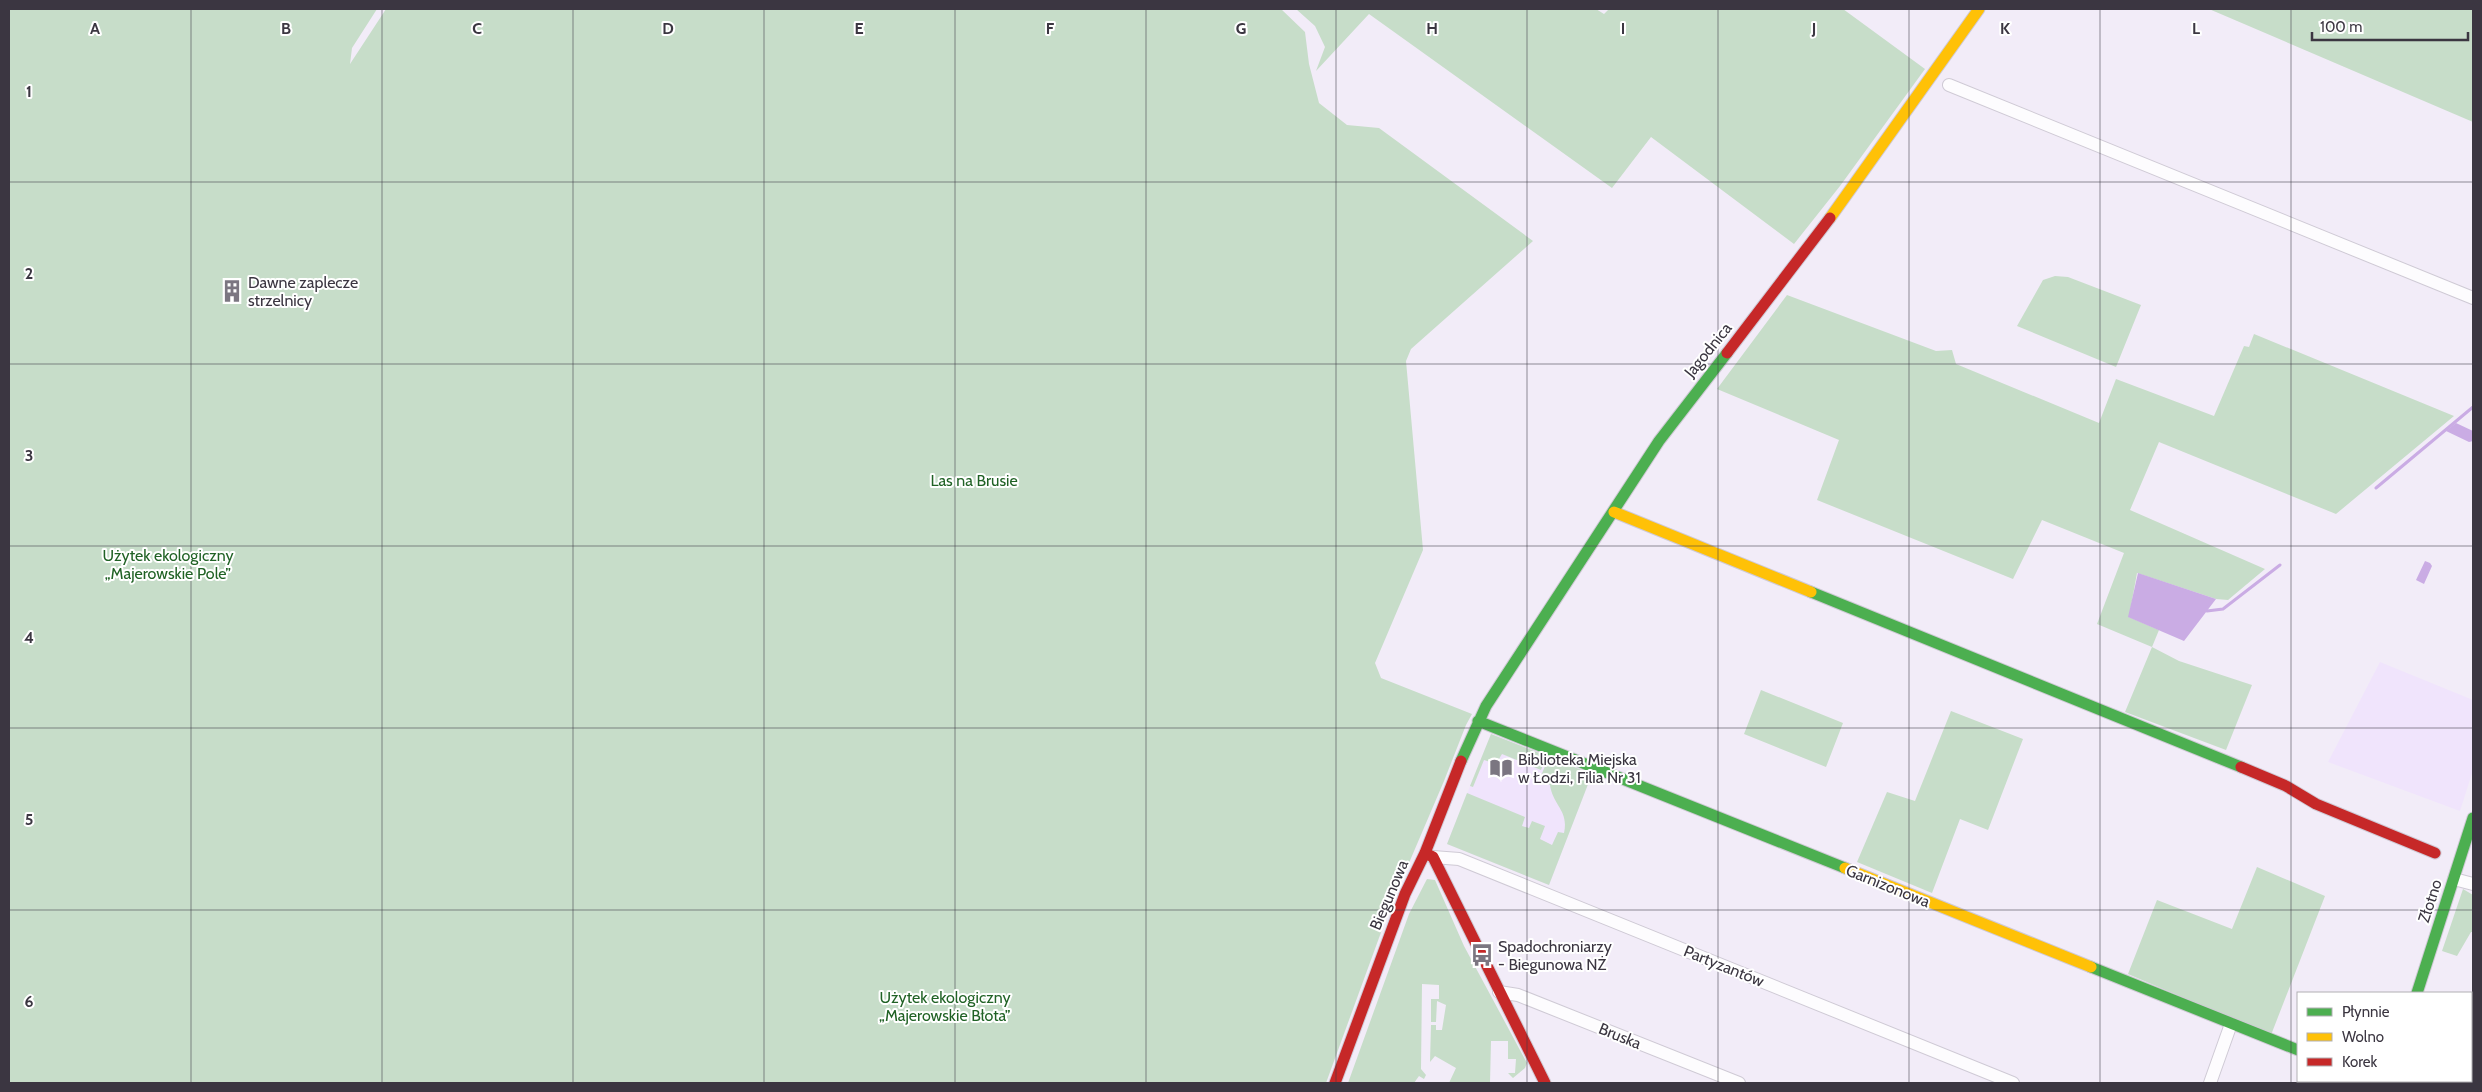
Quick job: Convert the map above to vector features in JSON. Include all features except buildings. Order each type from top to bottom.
[{"type":"street","name":"Jagodnica","points":[[1478,721],[1674,419],[1803,256],[1979,9]]},
{"type":"street","points":[[1949,85],[2473,298]]},
{"type":"street","points":[[1614,512],[2286,786],[2316,804],[2435,853]]},
{"type":"street","name":"Biegunowa","points":[[1335,1083],[1399,911],[1429,855],[1478,721]]},
{"type":"street","name":"Garnizonowa","points":[[1478,721],[2297,1050]]},
{"type":"street","name":"Złotno","points":[[2417,992],[2473,818]]},
{"type":"street","points":[[1429,855],[1545,1083]]},
{"type":"street","name":"Partyzantów","points":[[1429,855],[1459,859],[2013,1083]]},
{"type":"street","points":[[2454,879],[2473,884]]},
{"type":"street","name":"Bruska","points":[[1500,992],[1518,995],[1739,1083]]},
{"type":"street","points":[[2210,1083],[2231,1024]]},
{"type":"shaded area","points":[[2456,423],[2473,431],[2473,441],[2469,442],[2446,431]]},
{"type":"shaded area","points":[[2425,561],[2432,566],[2424,584],[2416,580]]},
{"type":"shaded area","points":[[2138,573],[2216,599],[2184,641],[2128,617]]},
{"type":"shaded area","points":[[2380,662],[2473,700],[2473,770],[2460,811],[2328,762]]},
{"type":"shaded area","points":[[1491,734],[1592,774],[1549,885],[1447,844]]},
{"type":"green space","name":"Las na Brusie","points":[[9,9],[377,9],[352,48],[350,64],[386,9],[1281,9],[1305,32],[1309,64],[1319,103],[1347,125],[1379,128],[1533,241],[1411,349],[1406,361],[1423,550],[1375,663],[1381,678],[1472,714],[1391,905],[1326,1083],[9,1083]]},
{"type":"green space","points":[[1296,9],[1596,9],[1604,14],[1609,9],[1843,9],[1925,69],[1840,186],[1794,244],[1651,137],[1612,188],[1369,14],[1316,71],[1325,47],[1315,26]]},
{"type":"green space","points":[[2209,9],[2473,9],[2473,122]]},
{"type":"green space","points":[[2055,276],[2068,277],[2141,305],[2116,367],[2017,326],[2043,280]]},
{"type":"green space","points":[[1787,295],[1936,351],[1952,350],[1956,364],[2099,423],[2116,379],[2214,416],[2244,346],[2249,347],[2254,334],[2454,416],[2336,514],[2159,442],[2130,510],[2265,569],[2228,600],[2216,599],[2137,573],[2129,617],[2159,630],[2152,647],[2097,624],[2124,553],[2042,520],[2013,579],[1817,500],[1839,440],[1717,389]]},
{"type":"green space","points":[[2152,647],[2179,661],[2252,685],[2226,750],[2125,712]]},
{"type":"green space","points":[[1761,690],[1843,723],[1826,767],[1744,734]]},
{"type":"green space","points":[[1951,711],[2023,739],[1988,830],[1960,819],[1932,893],[1857,862],[1887,792],[1915,801]]},
{"type":"green space","points":[[1491,734],[1547,756],[1541,770],[1502,754],[1496,764],[1484,760],[1473,787],[1470,786]]},
{"type":"green space","points":[[1549,757],[1592,774],[1549,885],[1447,844],[1467,793],[1525,817],[1522,826],[1529,828],[1532,821],[1545,826],[1540,839],[1552,845],[1558,832],[1564,833],[1565,825],[1563,813],[1554,798],[1550,785],[1540,778]]},
{"type":"green space","points":[[2257,867],[2325,896],[2271,1035],[2128,974],[2157,900],[2232,929]]},
{"type":"green space","points":[[1427,879],[1435,880],[1464,946],[1527,1063],[1525,1068],[1513,1078],[1508,1073],[1515,1073],[1516,1059],[1508,1059],[1508,1041],[1491,1041],[1490,1083],[1449,1083],[1456,1068],[1435,1056],[1430,1062],[1431,1025],[1436,1025],[1436,1030],[1442,1030],[1446,1005],[1437,1001],[1436,1022],[1431,1022],[1431,999],[1439,999],[1439,985],[1422,984],[1421,1069],[1426,1075],[1424,1079],[1419,1076],[1414,1083],[1348,1083],[1409,914]]},
{"type":"green space","points":[[2463,889],[2473,895],[2473,932],[2471,932],[2457,956],[2442,951]]},
{"type":"waterway","points":[[2376,488],[2473,407]]},
{"type":"waterway","points":[[2207,611],[2223,609],[2280,565]]},
{"type":"traffic: fast","points":[[1461,761],[1486,706],[1659,441],[1727,353]]},
{"type":"traffic: fast","points":[[1811,592],[2241,767]]},
{"type":"traffic: fast","points":[[1478,721],[1845,868]]},
{"type":"traffic: fast","points":[[2417,992],[2473,818]]},
{"type":"traffic: fast","points":[[2091,967],[2297,1050]]},
{"type":"traffic: slow","points":[[1830,218],[1979,9]]},
{"type":"traffic: slow","points":[[1614,512],[1811,592]]},
{"type":"traffic: slow","points":[[1845,868],[2091,967]]},
{"type":"traffic: jam","points":[[1727,353],[1830,218]]},
{"type":"traffic: jam","points":[[1335,1083],[1405,894],[1425,853],[1461,761]]},
{"type":"traffic: jam","points":[[2241,767],[2286,786],[2316,804],[2435,853]]},
{"type":"traffic: jam","points":[[1425,853],[1433,857],[1545,1083]]},
{"type":"place","name":"Dawne zaplecze strzelnicy","points":[[232,291]]},
{"type":"place","name":"Biblioteka Miejska w Łodzi, Filia Nr 31","points":[[1501,768]]},
{"type":"place","name":"Spadochroniarzy - Biegunowa NŻ","points":[[1482,955]]},
{"type":"park label","name":"Użytek ekologiczny „Majerowskie Pole”","points":[[168,564]]},
{"type":"park label","name":"Użytek ekologiczny „Majerowskie Błota”","points":[[945,1006]]}]
